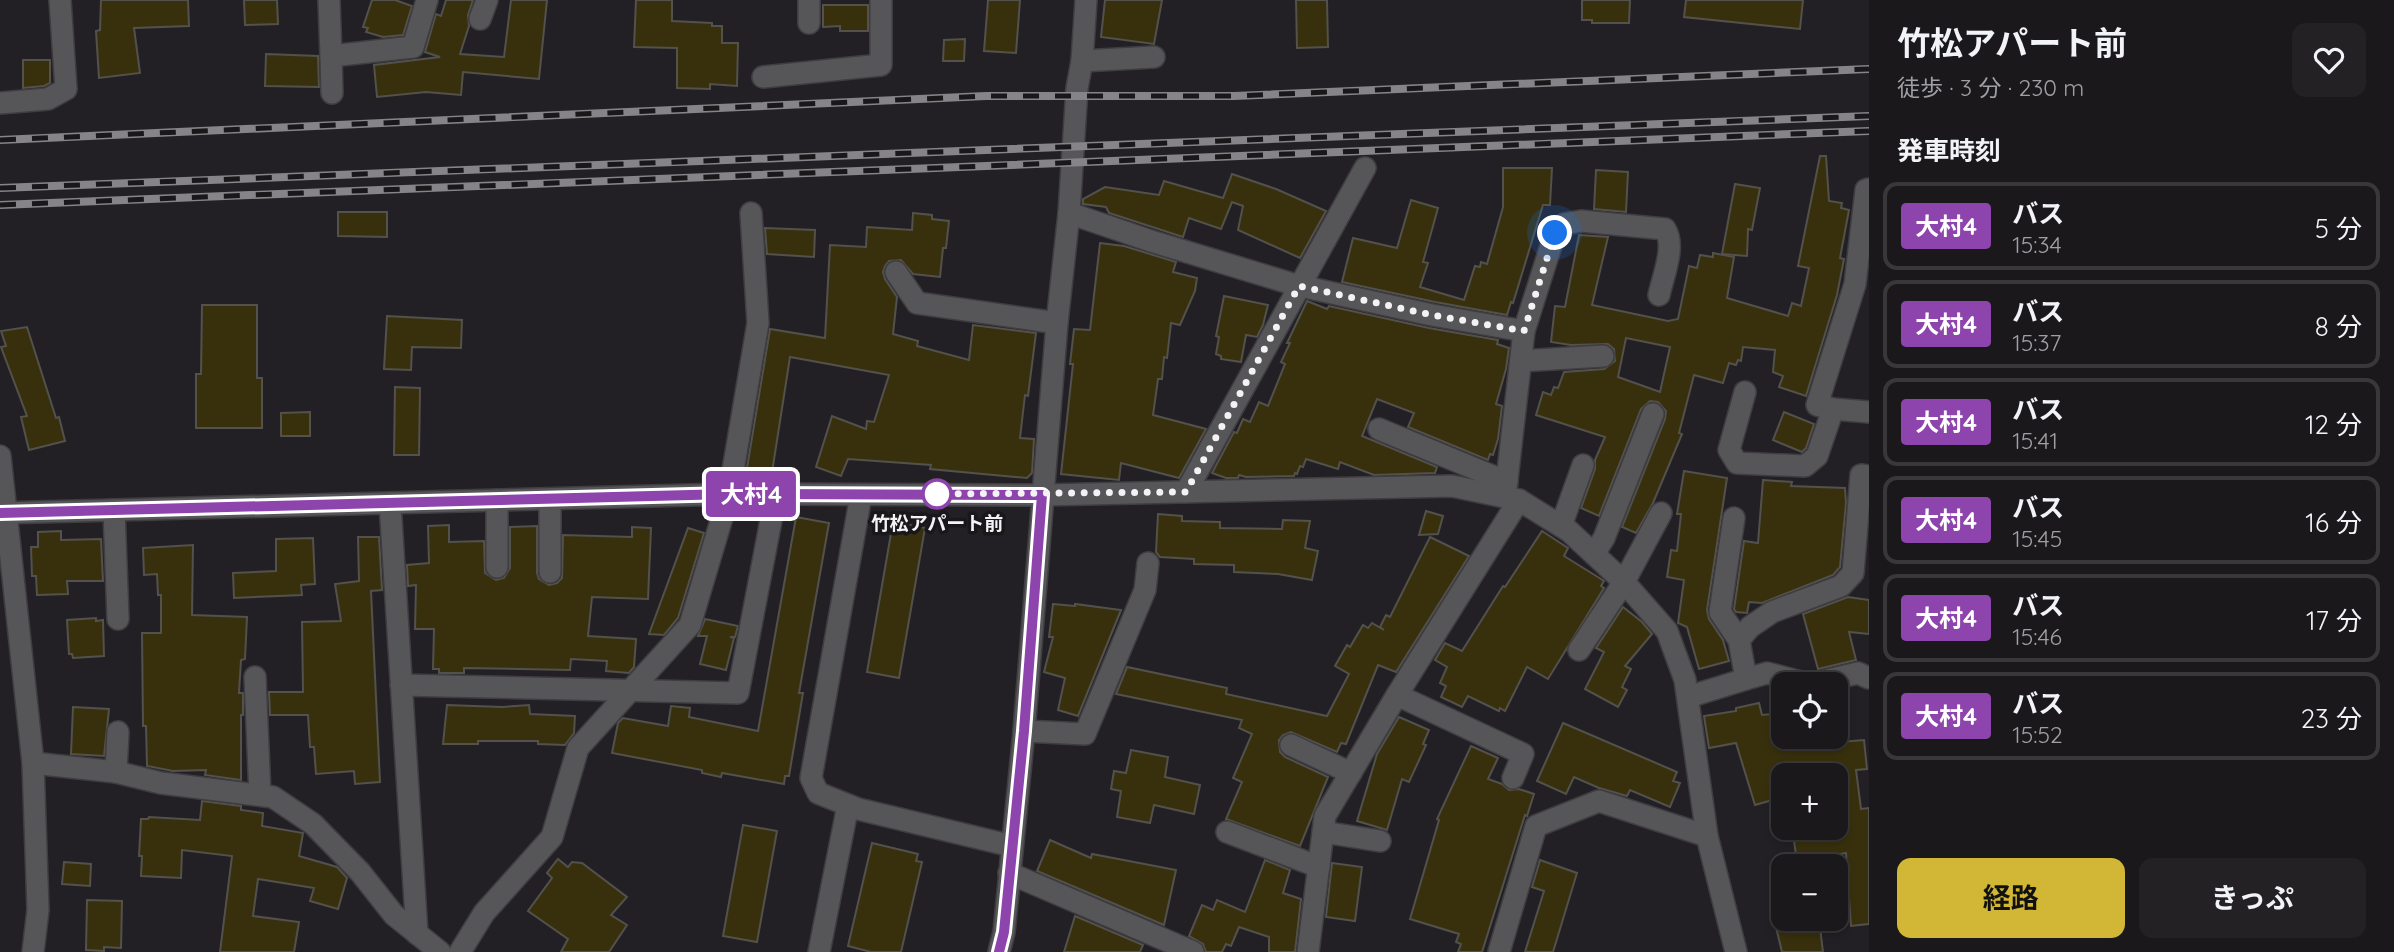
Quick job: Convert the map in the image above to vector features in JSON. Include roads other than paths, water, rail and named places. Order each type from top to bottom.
[{"type":"street","points":[[0,103],[48,99],[66,89],[61,0]]},
{"type":"street","points":[[329,0],[332,93]]},
{"type":"street","points":[[331,56],[413,47],[427,0]]},
{"type":"street","points":[[809,0],[809,23]]},
{"type":"street","points":[[763,78],[881,65],[881,0]]},
{"type":"street","points":[[999,952],[1004,932],[1024,731],[1086,0]]},
{"type":"street","points":[[1082,61],[1154,57]]},
{"type":"street","points":[[1186,492],[1365,168]]},
{"type":"street","points":[[1869,189],[1866,190],[1855,284],[1817,405],[1869,412]]},
{"type":"street","points":[[460,952],[484,913],[552,837],[578,748],[690,625],[729,494],[758,323],[751,212]]},
{"type":"street","points":[[1069,214],[1299,286],[1432,315],[1524,331]]},
{"type":"street","points":[[1308,952],[1325,816],[1397,695],[1510,493],[1524,331],[1555,233],[1564,223],[1581,221],[1665,229],[1670,236],[1670,246],[1659,295]]},
{"type":"street","points":[[896,272],[917,303],[1057,323]]},
{"type":"street","points":[[1521,360],[1603,356]]},
{"type":"street","points":[[1745,392],[1729,450],[1737,463],[1805,466],[1817,456],[1832,409]]},
{"type":"street","points":[[1594,554],[1604,538],[1653,414]]},
{"type":"street","points":[[1380,429],[1510,493],[1561,526],[1624,582],[1667,631],[1685,680],[1707,836],[1736,952]]},
{"type":"street","points":[[0,456],[3,513],[33,763],[38,910],[33,952]]},
{"type":"street","points":[[1561,526],[1583,466]]},
{"type":"street","points":[[1739,640],[1750,626],[1772,612],[1841,586],[1853,573],[1861,475],[1869,476]]},
{"type":"street","points":[[3,513],[729,494],[1042,495],[1452,486],[1510,493]]},
{"type":"street","points":[[401,685],[738,693],[776,494]]},
{"type":"street","points":[[861,495],[811,778],[818,793],[848,805],[1012,846]]},
{"type":"street","points":[[550,572],[551,499]]},
{"type":"street","points":[[496,500],[497,567]]},
{"type":"street","points":[[390,503],[416,934]]},
{"type":"street","points":[[114,510],[118,619]]},
{"type":"street","points":[[1579,650],[1624,582],[1661,513]]},
{"type":"street","points":[[1734,518],[1720,612],[1739,640],[1746,679]]},
{"type":"street","points":[[1024,731],[1085,734],[1145,590],[1148,563]]},
{"type":"street","points":[[1848,675],[1858,673],[1869,678]]},
{"type":"street","points":[[1688,697],[1771,674]]},
{"type":"street","points":[[255,677],[260,795]]},
{"type":"street","points":[[1397,695],[1523,754],[1513,778]]},
{"type":"street","points":[[116,772],[118,732]]},
{"type":"street","points":[[1291,745],[1351,773]]},
{"type":"street","points":[[33,763],[116,772],[161,783],[273,797],[313,824],[360,872],[394,915],[440,952]]},
{"type":"street","points":[[1499,952],[1536,826],[1599,801],[1707,836]]},
{"type":"street","points":[[819,952],[848,805]]},
{"type":"street","points":[[1227,832],[1319,867]]},
{"type":"street","points":[[1324,832],[1380,841]]},
{"type":"street","points":[[1010,873],[1193,952]]},
{"type":"railway","points":[[0,140],[986,96],[1234,96],[1869,69]]},
{"type":"railway","points":[[0,188],[1869,116]]},
{"type":"railway","points":[[0,205],[1869,131]]},
{"type":"place","name":"竹松アパート前","points":[[937,494]]}]
